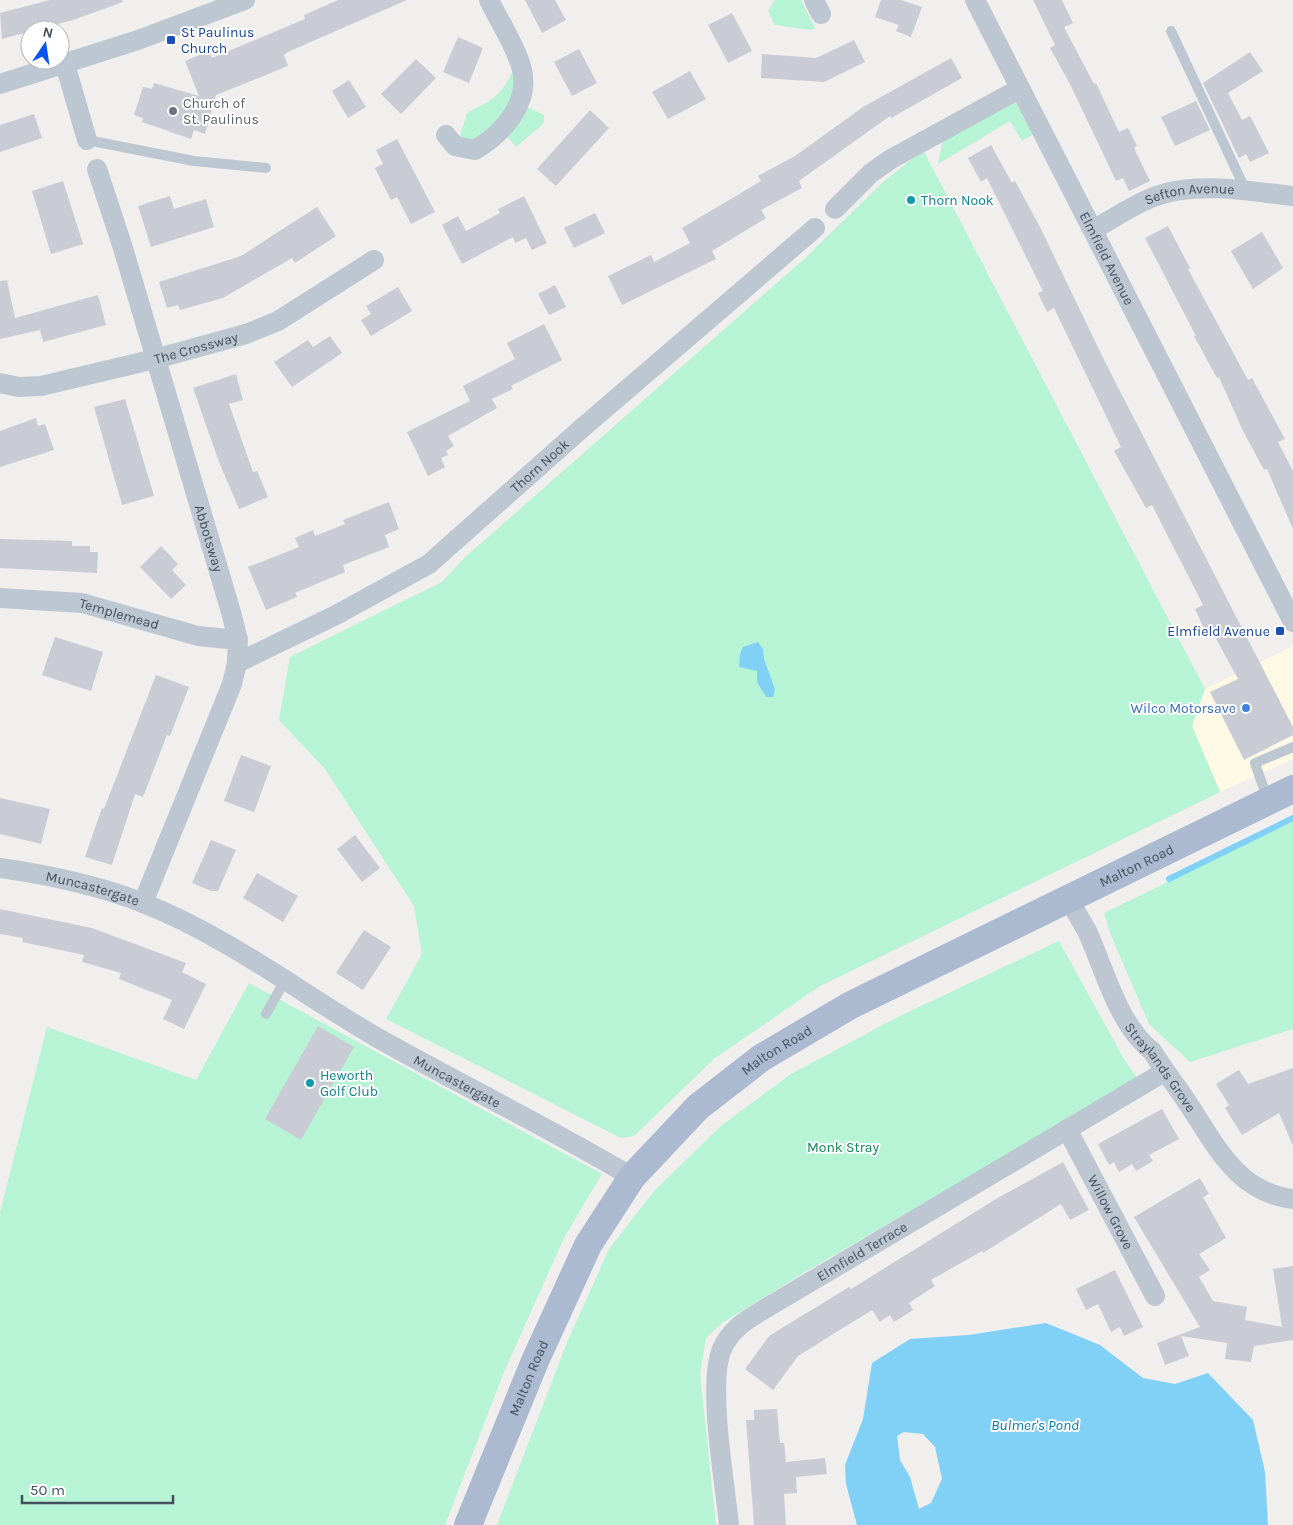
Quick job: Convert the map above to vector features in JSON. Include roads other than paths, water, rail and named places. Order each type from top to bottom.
[{"type":"main road","name":"Malton Road","points":[[468,1525],[535,1361],[588,1244],[632,1177],[698,1107],[761,1058],[851,1005],[1293,789]]},
{"type":"street","points":[[70,62],[138,40],[245,0]]},
{"type":"street","points":[[446,135],[455,146],[475,150],[503,129],[515,114],[523,80],[521,66],[488,0]]},
{"type":"street","name":"Elmfield Avenue","points":[[975,0],[1019,89],[1094,229],[1293,622]]},
{"type":"street","points":[[0,84],[46,70]]},
{"type":"street","points":[[67,70],[87,140]]},
{"type":"street","points":[[835,209],[871,173],[933,142],[1019,89]]},
{"type":"street","name":"Abbotsway","points":[[97,169],[123,248],[212,545],[238,640],[237,663],[232,684],[143,904]]},
{"type":"street","name":"Sefton Avenue","points":[[1094,229],[1151,199],[1170,192],[1211,189],[1293,196]]},
{"type":"street","name":"Thorn Nook","points":[[237,663],[327,620],[429,564],[581,429],[815,228]]},
{"type":"street","name":"The Crossway","points":[[0,383],[19,387],[42,386],[155,359],[246,334],[278,320],[374,260]]},
{"type":"street","name":"Templemead","points":[[0,598],[82,603],[198,636],[238,640]]},
{"type":"street","name":"Muncastergate","points":[[0,868],[70,880],[143,904],[208,935],[376,1036],[548,1127],[632,1177]]},
{"type":"street","name":"Straylands Grove","points":[[1068,898],[1086,930],[1128,1026],[1139,1041],[1152,1051],[1164,1072],[1178,1088],[1236,1174],[1250,1185],[1266,1192],[1293,1199]]},
{"type":"street","name":"Elmfield Terrace","points":[[729,1525],[716,1377],[720,1354],[730,1334],[744,1321],[1164,1072]]},
{"type":"street","name":"Willow Grove","points":[[1067,1129],[1155,1296]]},
{"type":"lane","points":[[1171,31],[1247,192]]},
{"type":"lane","points":[[87,140],[194,161],[266,168]]},
{"type":"lane","points":[[1268,802],[1256,763],[1293,747]]},
{"type":"lane","points":[[266,1014],[285,980]]},
{"type":"water","points":[[758,642],[763,649],[764,659],[775,689],[773,697],[766,697],[757,682],[757,671],[739,667],[740,654],[743,647]]},
{"type":"water","name":"Bulmer's Pond","points":[[1046,1323],[1100,1345],[1143,1378],[1175,1384],[1208,1373],[1253,1420],[1265,1472],[1268,1525],[857,1525],[846,1484],[845,1465],[863,1419],[872,1363],[910,1339],[969,1335]],"holes":[[[904,1432],[923,1434],[935,1447],[942,1479],[931,1503],[919,1509],[910,1477],[900,1460],[897,1436]]]},
{"type":"waterway","points":[[1169,879],[1293,818]]},
{"type":"place","name":"St Paulinus Church","points":[[171,40]]},
{"type":"place","name":"Church of St. Paulinus","points":[[173,111]]},
{"type":"place","name":"Thorn Nook","points":[[911,200]]},
{"type":"place","name":"Elmfield Avenue","points":[[1280,631]]},
{"type":"place","name":"Wilco Motorsave","points":[[1246,708]]},
{"type":"place","name":"Heworth Golf Club","points":[[310,1083]]},
{"type":"park label","name":"Monk Stray","points":[[843,1147]]}]
